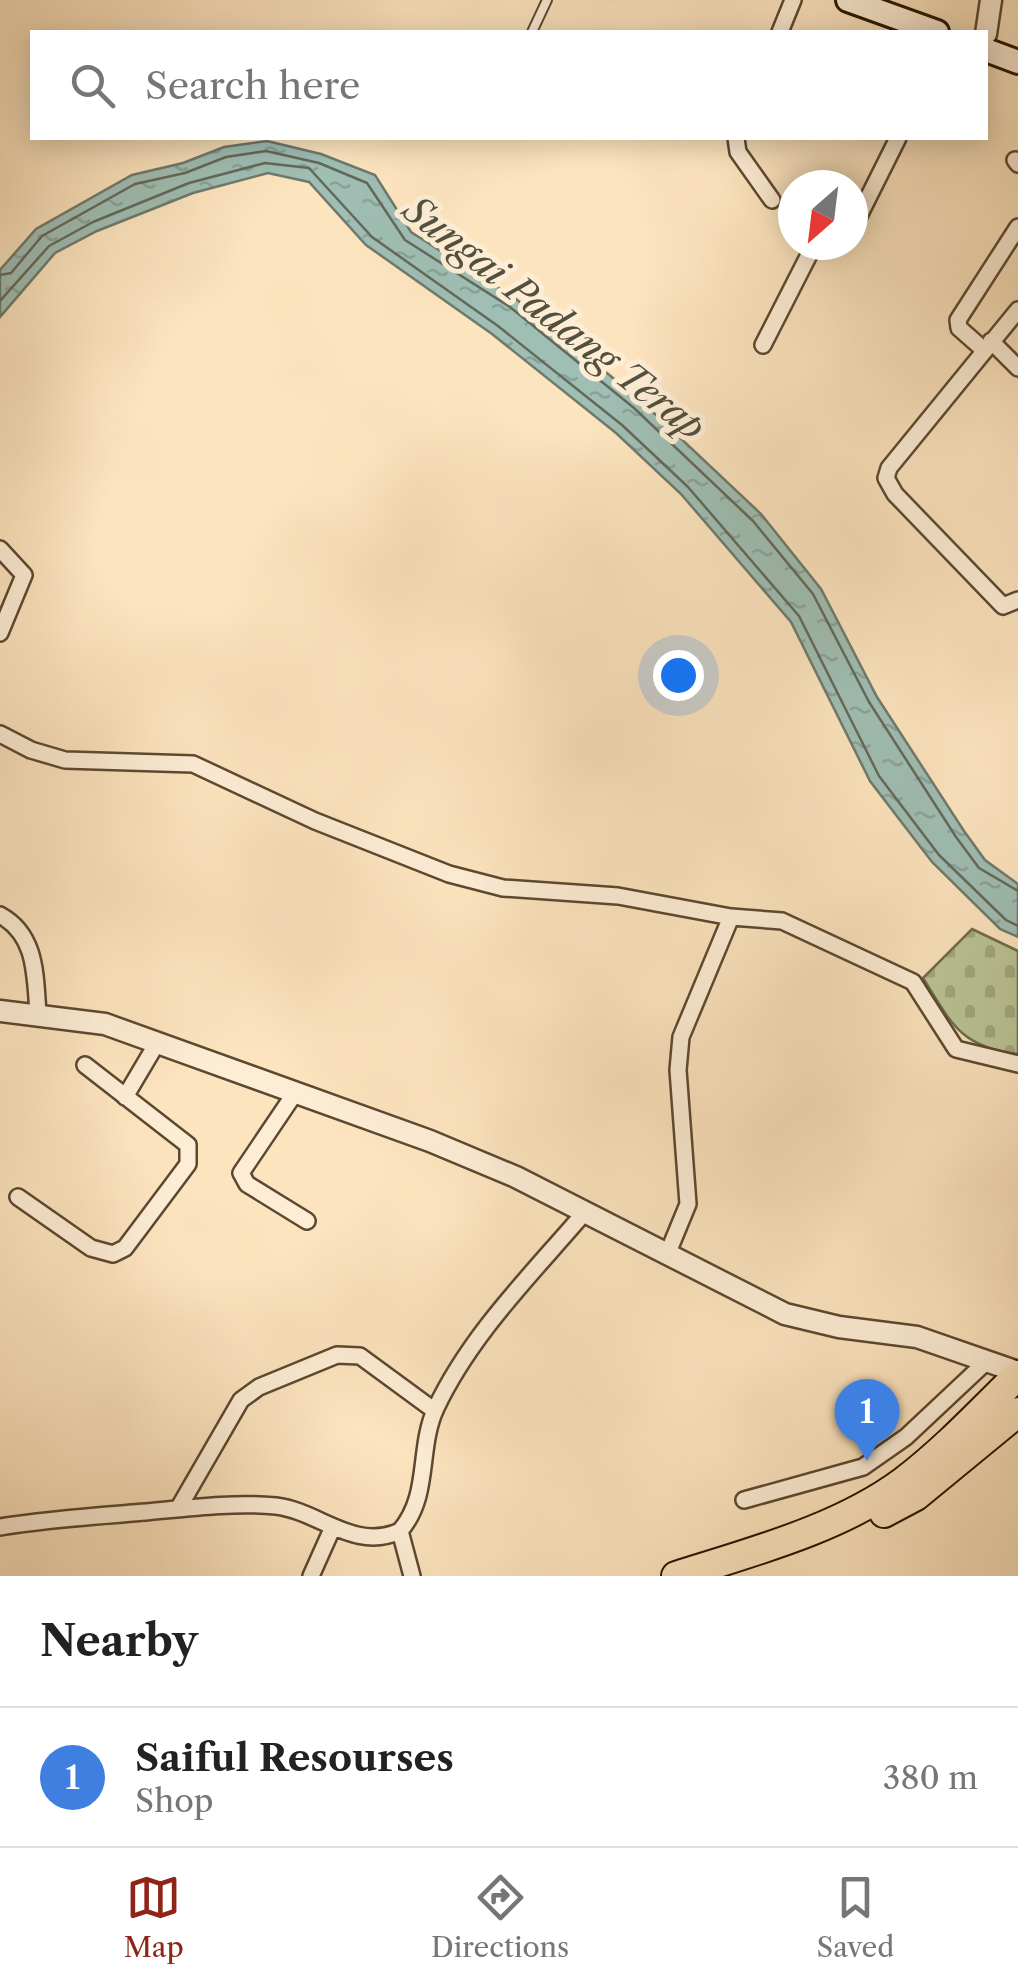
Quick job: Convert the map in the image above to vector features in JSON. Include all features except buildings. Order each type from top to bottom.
[{"type":"highway","points":[[676,1576],[770,1545],[866,1504],[902,1482],[956,1437],[1018,1374]]},
{"type":"highway","points":[[723,1576],[842,1532],[916,1496],[1018,1412]]},
{"type":"main road","points":[[855,1],[932,30]]},
{"type":"main road","points":[[988,51],[1018,62]]},
{"type":"street","points":[[781,30],[793,0]]},
{"type":"street","points":[[987,30],[991,0]]},
{"type":"street","points":[[736,140],[738,152],[772,200]]},
{"type":"street","points":[[868,198],[897,140]]},
{"type":"street","points":[[1018,228],[958,320],[959,328],[1018,368]]},
{"type":"street","points":[[763,345],[806,260]]},
{"type":"street","points":[[1018,310],[888,468],[886,478],[894,494],[1004,606],[1018,600]]},
{"type":"street","points":[[0,549],[24,575],[0,633]]},
{"type":"street","points":[[0,734],[31,750],[65,760],[112,765],[168,761],[202,767],[272,804],[467,879],[528,893],[618,896],[731,917],[782,920],[900,974],[920,989],[956,1049],[1018,1064]]},
{"type":"street","points":[[0,916],[18,927],[26,940],[38,1013]]},
{"type":"street","points":[[667,1255],[688,1204],[678,1070],[681,1037],[731,917]]},
{"type":"street","points":[[0,1010],[92,1021],[158,1043],[472,1158],[799,1319],[917,1338],[1018,1374]]},
{"type":"street","points":[[125,1096],[158,1043]]},
{"type":"street","points":[[18,1197],[99,1252],[114,1254],[125,1248],[188,1164],[190,1152],[85,1066]]},
{"type":"street","points":[[295,1093],[240,1173],[248,1184],[306,1221]]},
{"type":"street","points":[[412,1576],[400,1531],[420,1495],[422,1444],[434,1411],[475,1342],[584,1213]]},
{"type":"street","points":[[178,1509],[241,1400],[259,1387],[338,1355],[360,1356],[434,1411]]},
{"type":"street","points":[[744,1500],[863,1467],[906,1436],[988,1361]]},
{"type":"street","points":[[0,1526],[178,1509],[283,1507],[332,1529],[375,1537],[400,1531]]},
{"type":"street","points":[[311,1576],[332,1529]]},
{"type":"lane","points":[[533,30],[547,0]]},
{"type":"green space","points":[[972,929],[1018,951],[1018,1054],[983,1046],[960,1031],[923,978]]},
{"type":"water","name":"Sungai Padang Terap","points":[[267,141],[321,154],[375,175],[411,232],[516,299],[640,400],[761,514],[821,589],[877,697],[964,831],[985,860],[1018,884],[1018,937],[1000,929],[932,862],[870,781],[791,622],[681,494],[616,433],[492,334],[366,245],[309,182],[268,173],[193,193],[97,231],[55,253],[0,317],[0,270],[36,229],[132,175],[183,163],[224,147]]},
{"type":"place","name":"Saiful Resourses","points":[[867,1461]]}]
